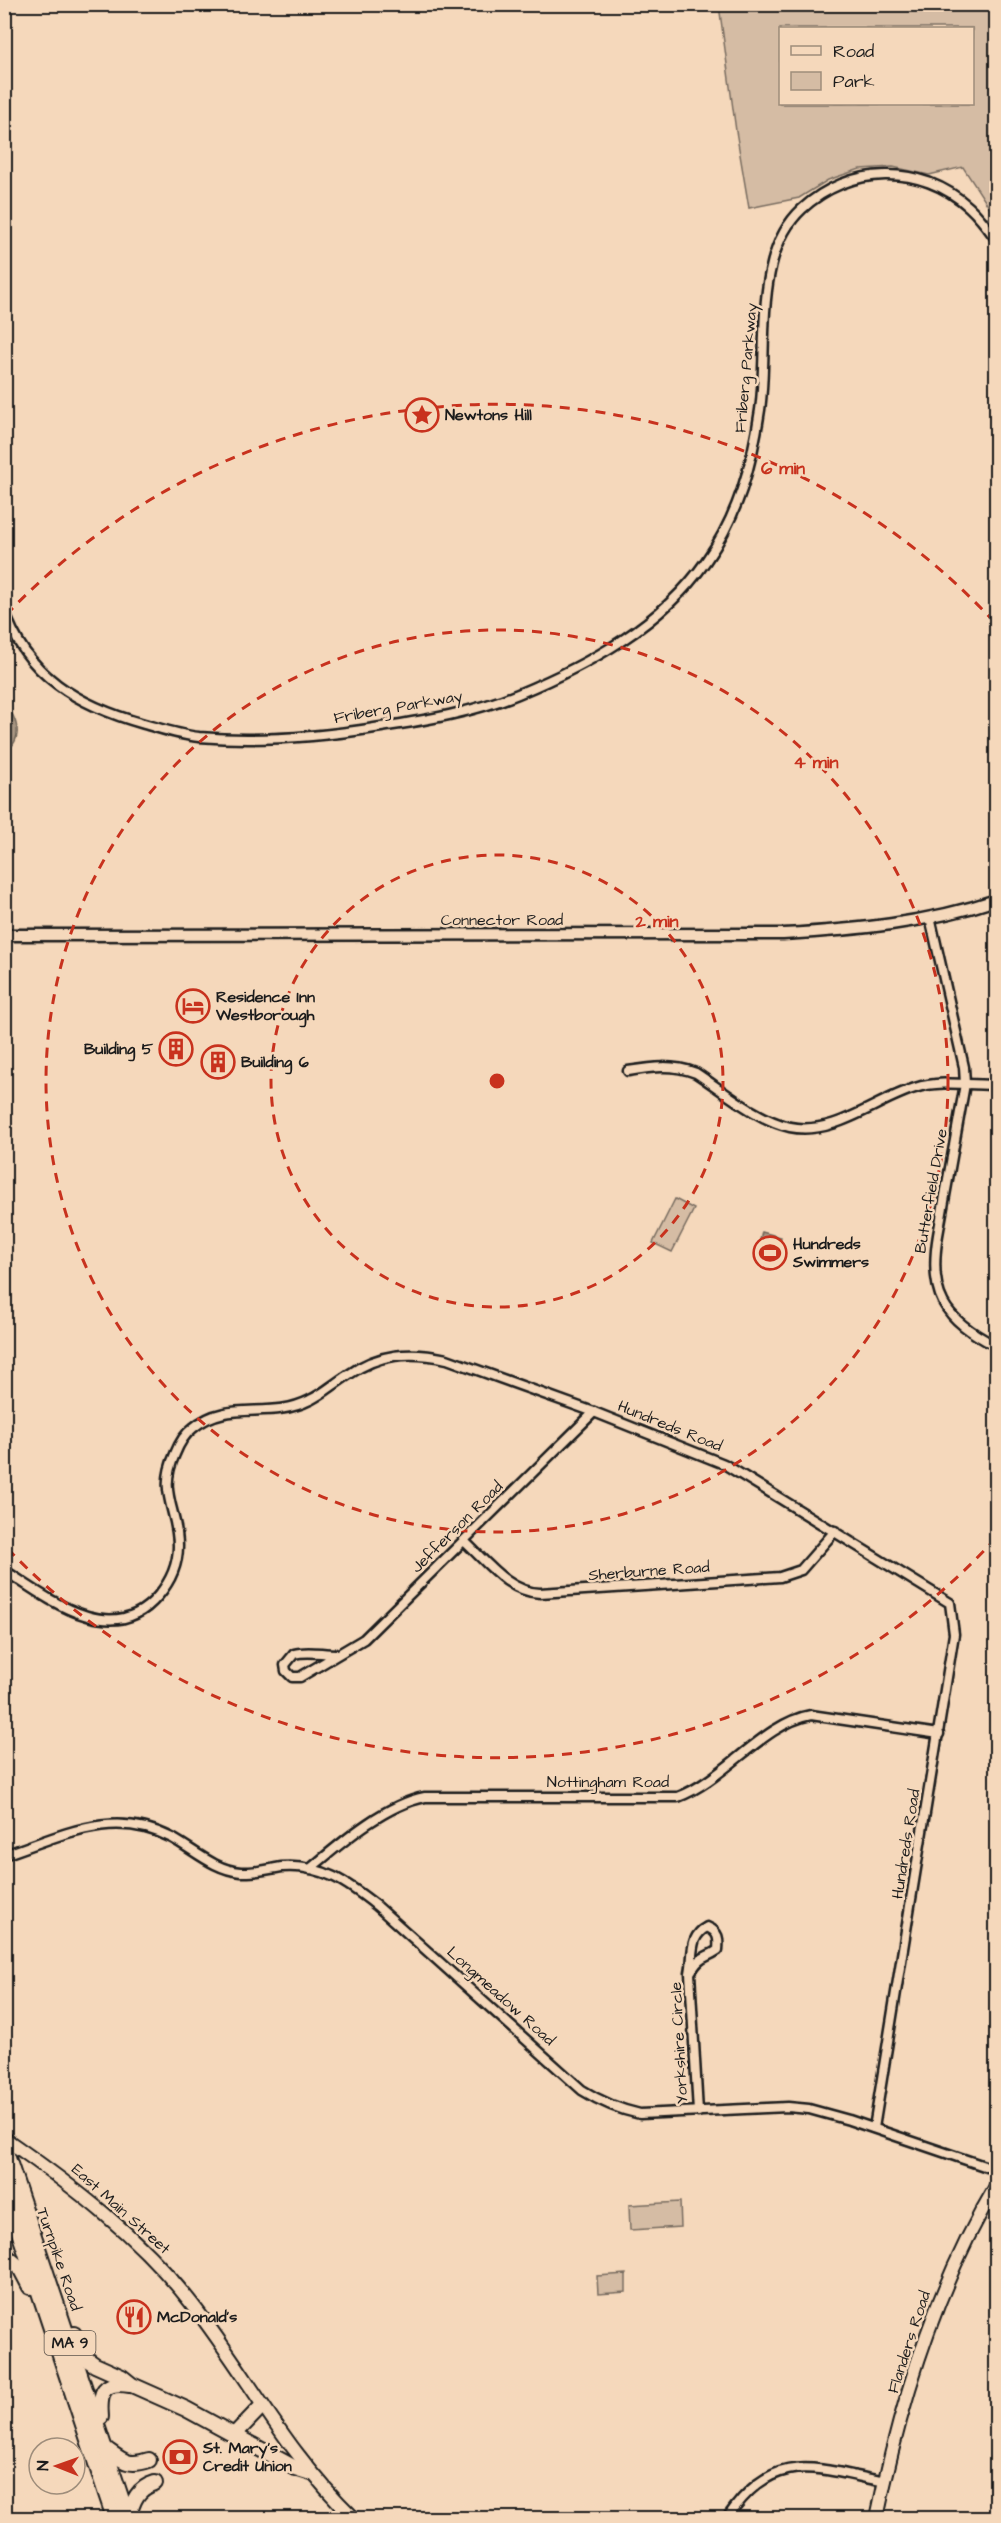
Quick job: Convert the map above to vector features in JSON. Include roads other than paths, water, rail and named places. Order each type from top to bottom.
[{"type":"highway","name":"Turnpike Road","points":[[4,2146],[128,2518]]},
{"type":"highway","name":"Turnpike Road","points":[[4,2187],[114,2518]]},
{"type":"highway","points":[[4,2254],[20,2268],[45,2314]]},
{"type":"highway","points":[[64,2324],[71,2331],[88,2360],[122,2377],[132,2385],[186,2409],[295,2468],[311,2473]]},
{"type":"highway","points":[[132,2385],[113,2384],[103,2392],[100,2399],[105,2444],[133,2464],[148,2460]]},
{"type":"highway","points":[[234,2435],[262,2406]]},
{"type":"highway","points":[[128,2518],[132,2501],[146,2485],[155,2483]]},
{"type":"main road","name":"East Main Street","points":[[4,2138],[68,2182],[147,2252],[197,2310],[311,2473],[354,2518]]},
{"type":"main road","name":"Flanders Road","points":[[877,2518],[906,2403],[939,2302],[964,2244],[996,2186]]},
{"type":"street","name":"Friberg Parkway","points":[[4,609],[23,651],[57,686],[99,709],[123,718],[196,737],[296,738],[352,732],[427,720],[486,705],[517,694],[588,661],[644,625],[682,590],[720,540],[742,491],[761,407],[769,282],[773,257],[789,222],[804,207],[835,185],[871,174],[914,179],[932,184],[967,205],[996,239]]},
{"type":"street","name":"Connector Road","points":[[4,934],[772,934],[846,930],[930,917],[996,900]]},
{"type":"street","name":"Butterfield Drive","points":[[930,917],[964,1067],[965,1084],[938,1235],[934,1276],[938,1294],[949,1313],[973,1333],[996,1346]]},
{"type":"street","points":[[628,1071],[667,1065],[682,1068],[696,1073],[776,1122],[800,1128],[833,1124],[917,1087],[940,1084],[996,1085]]},
{"type":"street","name":"Hundreds Road","points":[[4,1570],[73,1612],[93,1619],[114,1619],[134,1613],[153,1602],[166,1586],[175,1567],[178,1546],[166,1484],[170,1464],[179,1445],[192,1428],[210,1417],[230,1410],[272,1412],[293,1408],[312,1399],[365,1364],[384,1356],[426,1354],[447,1359],[594,1412],[724,1464],[950,1603],[954,1634],[874,2128]]},
{"type":"street","name":"Jefferson Road","points":[[336,1654],[312,1652],[294,1654],[285,1665],[286,1671],[292,1677],[300,1677],[364,1639],[594,1412]]},
{"type":"street","name":"Sherburne Road","points":[[464,1541],[514,1587],[528,1593],[540,1593],[780,1577],[801,1570],[836,1531]]},
{"type":"street","name":"Nottingham Road","points":[[310,1869],[354,1832],[413,1799],[480,1796],[678,1797],[696,1789],[783,1725],[811,1715],[939,1734]]},
{"type":"street","name":"Longmeadow Road","points":[[4,1855],[84,1828],[126,1823],[166,1835],[221,1867],[241,1872],[283,1868],[325,1872],[344,1881],[377,1906],[582,2090],[619,2110],[640,2114],[798,2108],[829,2114],[874,2128],[996,2170]]},
{"type":"street","name":"Yorkshire Circle","points":[[690,1973],[703,1956],[718,1950],[719,1940],[715,1931],[707,1927],[699,1931],[693,1940],[690,1973],[698,2112]]},
{"type":"street","points":[[727,2518],[756,2484],[787,2469],[815,2468],[885,2482]]},
{"type":"place","name":"Newtons Hill","points":[[422,415]]},
{"type":"place","name":"Residence Inn Westborough","points":[[193,1006]]},
{"type":"place","name":"Building 5","points":[[176,1049]]},
{"type":"place","name":"Building 6","points":[[218,1062]]},
{"type":"place","name":"Hundreds Swimmers","points":[[770,1253]]},
{"type":"place","name":"McDonald's","points":[[134,2317]]},
{"type":"place","name":"St. Mary's Credit Union","points":[[180,2457]]}]
